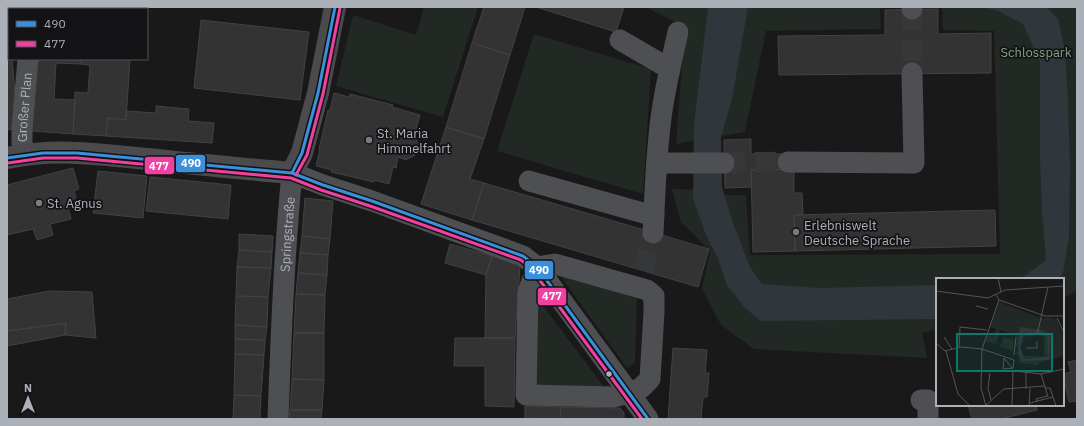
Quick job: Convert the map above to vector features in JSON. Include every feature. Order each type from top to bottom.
[{"type":"main road","name":"Springstraße","points":[[292,173],[302,153],[318,93],[335,7]]},
{"type":"main road","points":[[16,156],[52,152],[77,152],[292,173]]},
{"type":"street","points":[[529,180],[654,224],[666,163],[662,111],[678,32]]},
{"type":"street","points":[[620,40],[670,69]]},
{"type":"street","name":"Großer Plan","points":[[16,156],[22,143],[28,60]]},
{"type":"street","points":[[788,162],[914,163],[912,73]]},
{"type":"street","points":[[666,163],[724,163]]},
{"type":"street","points":[[292,173],[523,256],[537,267],[647,418]]},
{"type":"street","name":"Springstraße","points":[[278,419],[286,238],[292,173]]},
{"type":"street","points":[[555,264],[641,279],[647,290],[654,296],[650,379],[641,388],[613,397],[526,394],[528,292],[537,267],[555,264]]},
{"type":"green space","points":[[424,7],[478,7],[443,117],[336,86],[353,15],[416,35]]},
{"type":"green space","points":[[646,7],[880,7],[881,29],[766,31],[745,132],[676,144],[685,27]]},
{"type":"green space","name":"Schlosspark","points":[[942,7],[1077,7],[1077,290],[1064,298],[1064,278],[936,278],[936,329],[922,333],[927,358],[754,349],[721,325],[702,289],[710,251],[681,222],[672,189],[711,190],[729,195],[746,195],[750,255],[1000,254],[994,31],[943,30]]},
{"type":"green space","points":[[534,34],[651,69],[643,194],[497,151]]},
{"type":"green space","points":[[561,277],[637,295],[635,362],[627,368]]},
{"type":"green space","points":[[535,295],[604,387],[534,385]]},
{"type":"shaded area","points":[[708,7],[748,7],[732,99],[721,137],[722,187],[733,223],[750,267],[762,284],[820,288],[936,285],[936,319],[761,321],[745,308],[727,285],[693,199],[694,125]]},
{"type":"shaded area","points":[[981,7],[1047,7],[1058,19],[1065,51],[1070,164],[1069,237],[1063,273],[1060,278],[1021,278],[1046,260],[1042,213],[1040,156],[1040,62],[1023,24],[996,10]]},
{"type":"building","points":[[484,7],[525,7],[510,55],[472,43]]},
{"type":"building","points":[[536,7],[624,7],[616,32]]},
{"type":"building","points":[[938,9],[938,34],[991,33],[991,73],[779,75],[778,36],[885,35],[885,10]]},
{"type":"building","points":[[201,20],[309,32],[300,100],[194,88]]},
{"type":"building","points":[[472,43],[510,55],[484,139],[446,127]]},
{"type":"building","points":[[8,59],[12,60],[15,94],[12,129],[7,130]]},
{"type":"building","points":[[37,60],[82,60],[81,64],[56,63],[54,99],[75,100],[73,134],[32,131]]},
{"type":"building","points":[[82,60],[130,60],[126,120],[108,118],[106,136],[73,134],[75,92],[88,93],[90,65],[81,64]]},
{"type":"building","name":"St. Maria Himmelfahrt","points":[[334,93],[349,97],[350,94],[393,105],[392,107],[420,115],[414,136],[418,143],[415,155],[406,160],[398,157],[396,168],[393,167],[389,184],[331,172],[332,170],[316,166],[328,110],[330,110]]},
{"type":"building","points":[[156,106],[189,109],[188,121],[214,123],[212,143],[106,136],[108,118],[126,120],[127,111],[156,113]]},
{"type":"building","points":[[446,127],[484,139],[470,179],[484,183],[472,220],[421,204]]},
{"type":"building","points":[[751,139],[751,154],[787,154],[788,169],[751,170],[752,187],[725,188],[724,140]]},
{"type":"building","name":"St. Agnus","points":[[73,168],[79,189],[74,191],[76,198],[71,200],[73,207],[68,208],[71,219],[50,224],[53,235],[37,240],[33,229],[7,235],[7,185]]},
{"type":"building","points":[[794,169],[794,193],[802,193],[803,215],[794,215],[795,251],[753,252],[751,170]]},
{"type":"building","points":[[98,171],[147,176],[143,218],[93,213]]},
{"type":"building","points":[[150,177],[231,185],[228,219],[146,211]]},
{"type":"building","points":[[484,183],[709,249],[698,287],[472,220]]},
{"type":"building","points":[[305,198],[333,201],[330,239],[302,236]]},
{"type":"building","points":[[995,210],[996,246],[795,251],[794,215]]},
{"type":"building","points":[[239,234],[273,236],[272,252],[239,250]]},
{"type":"building","points":[[302,236],[330,239],[328,255],[300,253]]},
{"type":"building","points":[[450,244],[492,256],[486,275],[445,263]]},
{"type":"building","points":[[239,250],[272,252],[271,268],[237,267]]},
{"type":"building","points":[[300,253],[328,255],[327,275],[298,273]]},
{"type":"building","points":[[492,256],[520,266],[515,338],[485,338],[486,275]]},
{"type":"building","points":[[237,267],[271,268],[268,297],[236,296]]},
{"type":"building","points":[[298,273],[327,275],[325,295],[296,294]]},
{"type":"building","points":[[49,291],[92,292],[96,338],[65,335],[66,323],[7,331],[7,299]]},
{"type":"building","points":[[296,294],[325,295],[324,333],[294,333]]},
{"type":"building","points":[[236,296],[268,297],[267,327],[235,325]]},
{"type":"building","points":[[66,323],[65,335],[7,346],[7,331]]},
{"type":"building","points":[[235,325],[267,327],[265,340],[235,339]]},
{"type":"building","points":[[294,333],[324,333],[324,380],[292,379]]},
{"type":"building","points":[[455,338],[515,338],[514,407],[485,406],[485,366],[454,366]]},
{"type":"building","points":[[235,339],[265,340],[264,355],[235,354]]},
{"type":"building","points":[[673,348],[707,350],[705,373],[709,373],[707,397],[703,397],[701,419],[668,419]]},
{"type":"building","points":[[235,354],[264,355],[261,396],[234,395]]},
{"type":"building","points":[[1077,360],[1077,401],[1069,402],[1064,379],[1064,374],[1071,372],[1068,362]]},
{"type":"building","points":[[292,379],[324,380],[322,410],[290,410]]},
{"type":"building","points":[[234,395],[261,396],[260,419],[233,419]]},
{"type":"building","points":[[525,406],[561,407],[560,419],[525,418]]},
{"type":"building","points":[[968,406],[1036,406],[1037,410],[1001,419],[972,419]]},
{"type":"building","points":[[561,407],[620,408],[624,413],[624,419],[560,419]]},
{"type":"building","points":[[290,410],[322,410],[321,419],[289,419]]},
{"type":"tunnel","points":[[912,9],[912,73]]},
{"type":"tunnel","points":[[724,163],[788,162]]},
{"type":"tunnel","points":[[643,271],[653,233]]},
{"type":"transit line","name":"490","points":[[292,173],[302,153],[318,93],[335,7]]},
{"type":"transit line","name":"477","points":[[296,175],[307,155],[323,94],[340,8]]},
{"type":"transit line","name":"490","points":[[7,158],[43,153],[77,153],[292,173],[523,256],[537,267],[648,419]]},
{"type":"transit line","name":"477","points":[[8,163],[43,158],[77,158],[291,178],[321,190],[521,260],[533,271],[642,419]]},
{"type":"place","name":"St. Maria Himmelfahrt","points":[[369,140]]},
{"type":"place","name":"St. Agnus","points":[[39,203]]},
{"type":"place","name":"Erlebniswelt Deutsche Sprache","points":[[796,232]]}]
